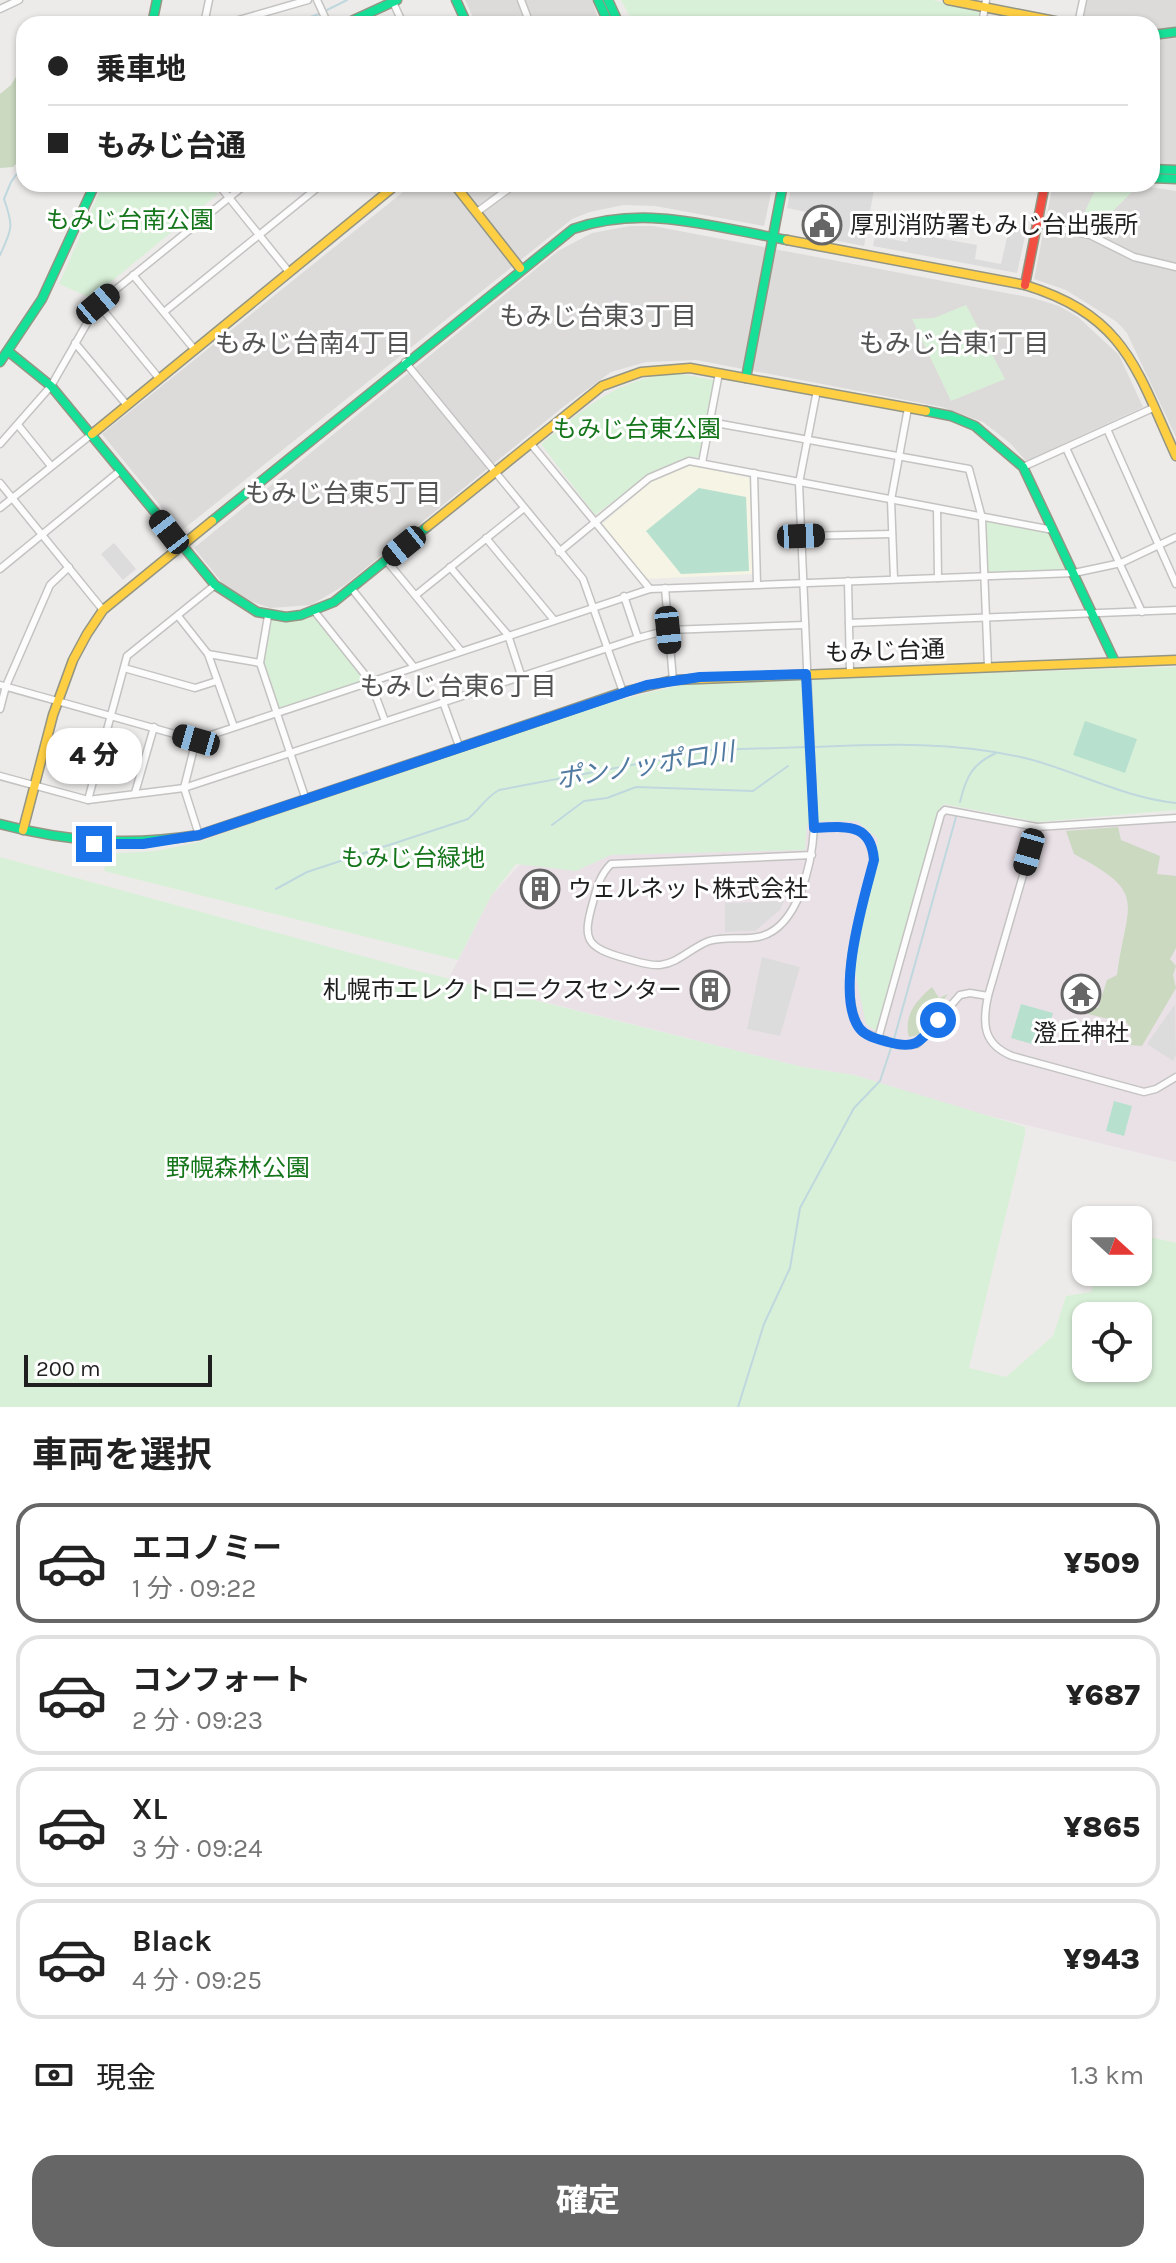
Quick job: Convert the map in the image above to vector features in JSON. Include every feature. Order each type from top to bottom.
[{"type":"street","points":[[0,9],[19,0]]},
{"type":"street","points":[[253,16],[308,0]]},
{"type":"street","points":[[948,0],[986,4],[1036,16]]},
{"type":"street","points":[[362,16],[395,1]]},
{"type":"street","points":[[0,362],[37,310],[58,271],[92,192]]},
{"type":"street","points":[[224,192],[289,272]]},
{"type":"street","points":[[0,444],[51,386],[98,304],[236,192]]},
{"type":"street","points":[[164,312],[312,192]]},
{"type":"street","points":[[0,508],[387,192]]},
{"type":"street","points":[[461,192],[520,268]]},
{"type":"street","points":[[477,212],[504,192]]},
{"type":"street","points":[[746,378],[781,192]]},
{"type":"street","points":[[1025,285],[1043,192]]},
{"type":"street","points":[[23,830],[59,701],[79,645],[103,610],[404,362],[573,229],[623,215],[656,216],[1025,285],[1068,298],[1098,318],[1126,351],[1176,456]]},
{"type":"street","points":[[1037,224],[1090,235],[1134,257],[1176,267]]},
{"type":"street","points":[[133,275],[194,349]]},
{"type":"street","points":[[98,304],[158,377]]},
{"type":"street","points":[[75,343],[126,404]]},
{"type":"street","points":[[9,352],[51,386],[215,585],[236,604],[268,616],[290,618],[315,612],[352,589],[602,386],[621,378],[664,368],[690,368],[951,416],[975,426],[1005,448],[1023,467],[1115,662]]},
{"type":"street","points":[[404,362],[583,579],[623,692]]},
{"type":"street","points":[[702,463],[719,373]]},
{"type":"street","points":[[812,855],[611,864],[600,878],[588,920],[588,937],[599,951],[658,965],[671,963],[708,941],[760,937],[779,926],[808,876],[812,855],[814,828],[799,483],[817,390]]},
{"type":"street","points":[[894,579],[891,500],[908,408]]},
{"type":"street","points":[[1023,467],[1153,408]]},
{"type":"street","points":[[710,422],[969,469],[982,518],[988,667]]},
{"type":"street","points":[[18,425],[51,466]]},
{"type":"street","points":[[1107,429],[1176,584]]},
{"type":"street","points":[[531,444],[650,589]]},
{"type":"street","points":[[1066,448],[1142,612]]},
{"type":"street","points":[[559,552],[649,478],[689,461],[1053,530]]},
{"type":"street","points":[[0,569],[121,470]]},
{"type":"street","points":[[754,473],[757,584]]},
{"type":"street","points":[[0,483],[103,610]]},
{"type":"street","points":[[416,595],[523,509]]},
{"type":"street","points":[[937,509],[938,578]]},
{"type":"street","points":[[801,536],[892,534]]},
{"type":"street","points":[[3,686],[196,740],[650,589],[1074,573],[1121,563],[1176,537]]},
{"type":"street","points":[[486,538],[554,620]]},
{"type":"street","points":[[386,560],[461,651]]},
{"type":"street","points":[[0,709],[3,686],[50,585],[69,567]]},
{"type":"street","points":[[450,567],[508,635],[521,675]]},
{"type":"street","points":[[848,581],[850,672]]},
{"type":"street","points":[[88,800],[127,656],[215,585]]},
{"type":"street","points":[[665,588],[673,680]]},
{"type":"street","points":[[352,589],[414,667]]},
{"type":"street","points":[[624,596],[638,638]]},
{"type":"street","points":[[849,623],[1176,610]]},
{"type":"street","points":[[315,612],[370,681],[385,721]]},
{"type":"street","points":[[178,616],[208,654],[234,727]]},
{"type":"street","points":[[268,616],[260,663],[306,800]]},
{"type":"street","points":[[0,776],[88,800],[184,788],[606,647],[668,630],[805,625]]},
{"type":"street","points":[[208,654],[260,663]]},
{"type":"street","name":"もみじ台通","points":[[0,824],[56,839],[110,845],[161,842],[199,835],[623,692],[673,680],[1176,660]]},
{"type":"street","points":[[124,668],[195,688],[217,681]]},
{"type":"street","points":[[443,702],[459,746]]},
{"type":"street","points":[[135,793],[154,727]]},
{"type":"street","points":[[196,740],[184,788],[199,835]]},
{"type":"street","points":[[878,1039],[941,814],[950,809],[1037,827],[1176,818]]},
{"type":"street","points":[[1037,827],[988,996],[984,1027],[995,1047],[1003,1053],[1132,1090],[1156,1089],[1176,1077]]},
{"type":"street","points":[[814,828],[856,828],[873,847],[874,860],[849,965],[857,1025],[862,1032],[899,1045],[917,1044],[960,995],[988,996]]},
{"type":"shaded area","points":[[465,0],[592,0],[597,16],[472,16]]},
{"type":"shaded area","points":[[1087,0],[1176,0],[1176,166],[1160,164],[1160,16],[1084,16]]},
{"type":"shaded area","points":[[1160,189],[1176,191],[1176,437],[1127,333],[1117,322],[1066,290],[1034,279],[1051,192],[1160,192]]},
{"type":"shaded area","points":[[403,192],[771,192],[764,226],[655,206],[623,205],[572,219],[181,531],[102,434]]},
{"type":"shaded area","points":[[790,192],[874,192],[864,246],[833,240],[836,218],[787,208]]},
{"type":"shaded area","points":[[1010,224],[1027,227],[1017,273],[873,246],[875,236],[907,242],[910,233],[977,245],[975,259],[1001,264]]},
{"type":"shaded area","points":[[630,226],[653,226],[1033,298],[1059,306],[1078,317],[1119,355],[1143,407],[1026,461],[1010,443],[983,422],[942,407],[696,360],[646,362],[611,372],[563,407],[345,585],[311,605],[270,608],[242,598],[224,585],[194,548],[558,251],[592,233]]},
{"type":"shaded area","points":[[689,465],[750,478],[753,574],[646,579],[602,524],[652,481]]},
{"type":"shaded area","points":[[114,543],[136,569],[123,580],[101,554]]},
{"type":"shaded area","points":[[940,804],[1038,823],[1176,819],[1176,1162],[961,1109],[855,1075],[802,1067],[449,978],[491,896],[526,858]]},
{"type":"shaded area","points":[[784,901],[780,910],[755,931],[725,932],[725,903]]},
{"type":"shaded area","points":[[762,957],[800,967],[780,1036],[747,1029]]},
{"type":"shaded area","points":[[1175,1004],[1176,1055],[1173,1061],[1147,1044]]},
{"type":"green space","points":[[621,0],[933,0],[982,13],[981,16],[630,16]]},
{"type":"green space","points":[[16,77],[16,164],[0,168],[0,94]]},
{"type":"green space","name":"もみじ台南公園","points":[[99,192],[218,194],[91,298],[59,284]]},
{"type":"green space","points":[[1094,192],[1132,192],[1100,224],[1082,218]]},
{"type":"green space","points":[[966,305],[1005,379],[951,401],[912,319],[934,318]]},
{"type":"green space","name":"もみじ台東公園","points":[[676,373],[714,380],[699,457],[688,457],[648,475],[595,515],[541,444],[588,407],[619,388],[655,376]]},
{"type":"green space","points":[[699,488],[746,497],[749,571],[681,574],[646,531]]},
{"type":"green space","points":[[982,518],[1053,530],[1074,573],[984,576]]},
{"type":"green space","points":[[315,612],[370,681],[277,713],[260,663],[268,616]]},
{"type":"green space","name":"もみじ台緑地","points":[[1176,667],[1176,810],[1038,822],[944,804],[938,811],[876,1031],[866,1024],[853,963],[878,839],[857,821],[821,821],[807,825],[805,850],[611,855],[576,871],[516,864],[491,896],[458,960],[104,871],[107,854],[156,851],[199,842],[463,748],[607,703],[693,682]]},
{"type":"green space","points":[[1085,721],[1137,739],[1125,773],[1073,755]]},
{"type":"green space","points":[[1118,827],[1121,840],[1160,856],[1157,874],[1176,876],[1176,948],[1170,959],[1176,966],[1173,975],[1176,988],[1142,1046],[1130,1045],[1131,1028],[1127,1023],[1066,1009],[1083,1011],[1083,1005],[1098,1008],[1107,980],[1117,975],[1128,914],[1123,890],[1114,879],[1074,854],[1066,831]]},
{"type":"green space","name":"野幌森林公園","points":[[0,857],[410,969],[802,1067],[854,1075],[1025,1127],[969,1368],[1006,1377],[1053,1336],[1066,1296],[1091,1292],[1093,1286],[1152,1286],[1152,1237],[1176,1243],[1176,1407],[0,1407]]},
{"type":"green space","points":[[932,987],[939,998],[948,994],[918,1035],[909,1037],[910,1015]]},
{"type":"green space","points":[[1021,1004],[1053,1013],[1043,1047],[1011,1038]]},
{"type":"green space","points":[[1114,1101],[1132,1106],[1124,1136],[1106,1131]]},
{"type":"waterway","points":[[325,11],[347,0]]},
{"type":"waterway","points":[[313,16],[319,14]]},
{"type":"waterway","points":[[0,255],[10,228],[4,199],[16,175]]},
{"type":"waterway","name":"ポンノッポロ川","points":[[814,747],[922,745],[1002,753],[1047,764],[1138,796],[1176,803]]},
{"type":"waterway","name":"ポンノッポロ川","points":[[276,889],[307,872],[468,819],[499,790],[711,750],[807,747]]},
{"type":"waterway","points":[[960,802],[971,772],[996,753]]},
{"type":"waterway","points":[[552,825],[584,801],[607,798],[636,787],[753,791],[788,766]]},
{"type":"waterway","points":[[894,1039],[956,817]]},
{"type":"waterway","points":[[738,1407],[764,1324],[790,1268],[800,1208],[854,1108],[880,1081],[892,1045]]},
{"type":"traffic: fast","points":[[154,16],[157,0]]},
{"type":"traffic: fast","points":[[362,16],[397,0]]},
{"type":"traffic: fast","points":[[456,0],[463,16]]},
{"type":"traffic: fast","points":[[598,0],[605,16]]},
{"type":"traffic: fast","points":[[608,0],[615,16]]},
{"type":"traffic: fast","points":[[1160,34],[1176,32]]},
{"type":"traffic: fast","points":[[1160,169],[1176,170]]},
{"type":"traffic: fast","points":[[1160,178],[1176,179]]},
{"type":"traffic: fast","points":[[0,362],[42,299],[91,192]]},
{"type":"traffic: fast","points":[[746,378],[781,192]]},
{"type":"traffic: fast","points":[[212,521],[573,229],[627,218],[653,218],[706,224],[787,240]]},
{"type":"traffic: fast","points":[[9,352],[51,386],[215,585],[257,612],[286,617],[301,615],[334,602],[427,527]]},
{"type":"traffic: fast","points":[[926,411],[951,416],[975,426],[1023,467],[1115,662]]},
{"type":"traffic: fast","points":[[0,824],[50,835],[99,840],[148,840],[199,835],[547,718]]},
{"type":"traffic: slow","points":[[948,0],[1029,16]]},
{"type":"traffic: slow","points":[[92,434],[387,192]]},
{"type":"traffic: slow","points":[[460,192],[520,268]]},
{"type":"traffic: slow","points":[[787,240],[1025,285],[1085,312],[1123,349],[1137,371],[1176,456]]},
{"type":"traffic: slow","points":[[427,527],[602,386],[641,372],[690,368],[926,411]]},
{"type":"traffic: slow","points":[[23,830],[53,715],[73,660],[87,634],[103,610],[212,521]]},
{"type":"traffic: slow","points":[[547,718],[623,692],[673,680],[1176,660]]},
{"type":"traffic: jam","points":[[1025,285],[1043,192]]},
{"type":"place","name":"厚別消防署もみじ台出張所","points":[[822,225]]},
{"type":"place","name":"ウェルネット株式会社","points":[[540,889]]},
{"type":"place","name":"札幌市エレクトロニクスセンター","points":[[710,990]]},
{"type":"place","name":"澄丘神社","points":[[1081,994]]},
{"type":"district","name":"もみじ台東3丁目","points":[[598,316]]},
{"type":"district","name":"もみじ台南4丁目","points":[[313,343]]},
{"type":"district","name":"もみじ台東1丁目","points":[[954,343]]},
{"type":"district","name":"もみじ台東5丁目","points":[[343,493]]},
{"type":"district","name":"もみじ台東6丁目","points":[[458,686]]},
{"type":"route","points":[[94,844],[143,844],[199,835],[647,685],[700,677],[806,674],[814,828],[856,828],[873,847],[874,860],[849,965],[857,1025],[869,1036],[907,1047],[923,1039],[938,1020]]}]
